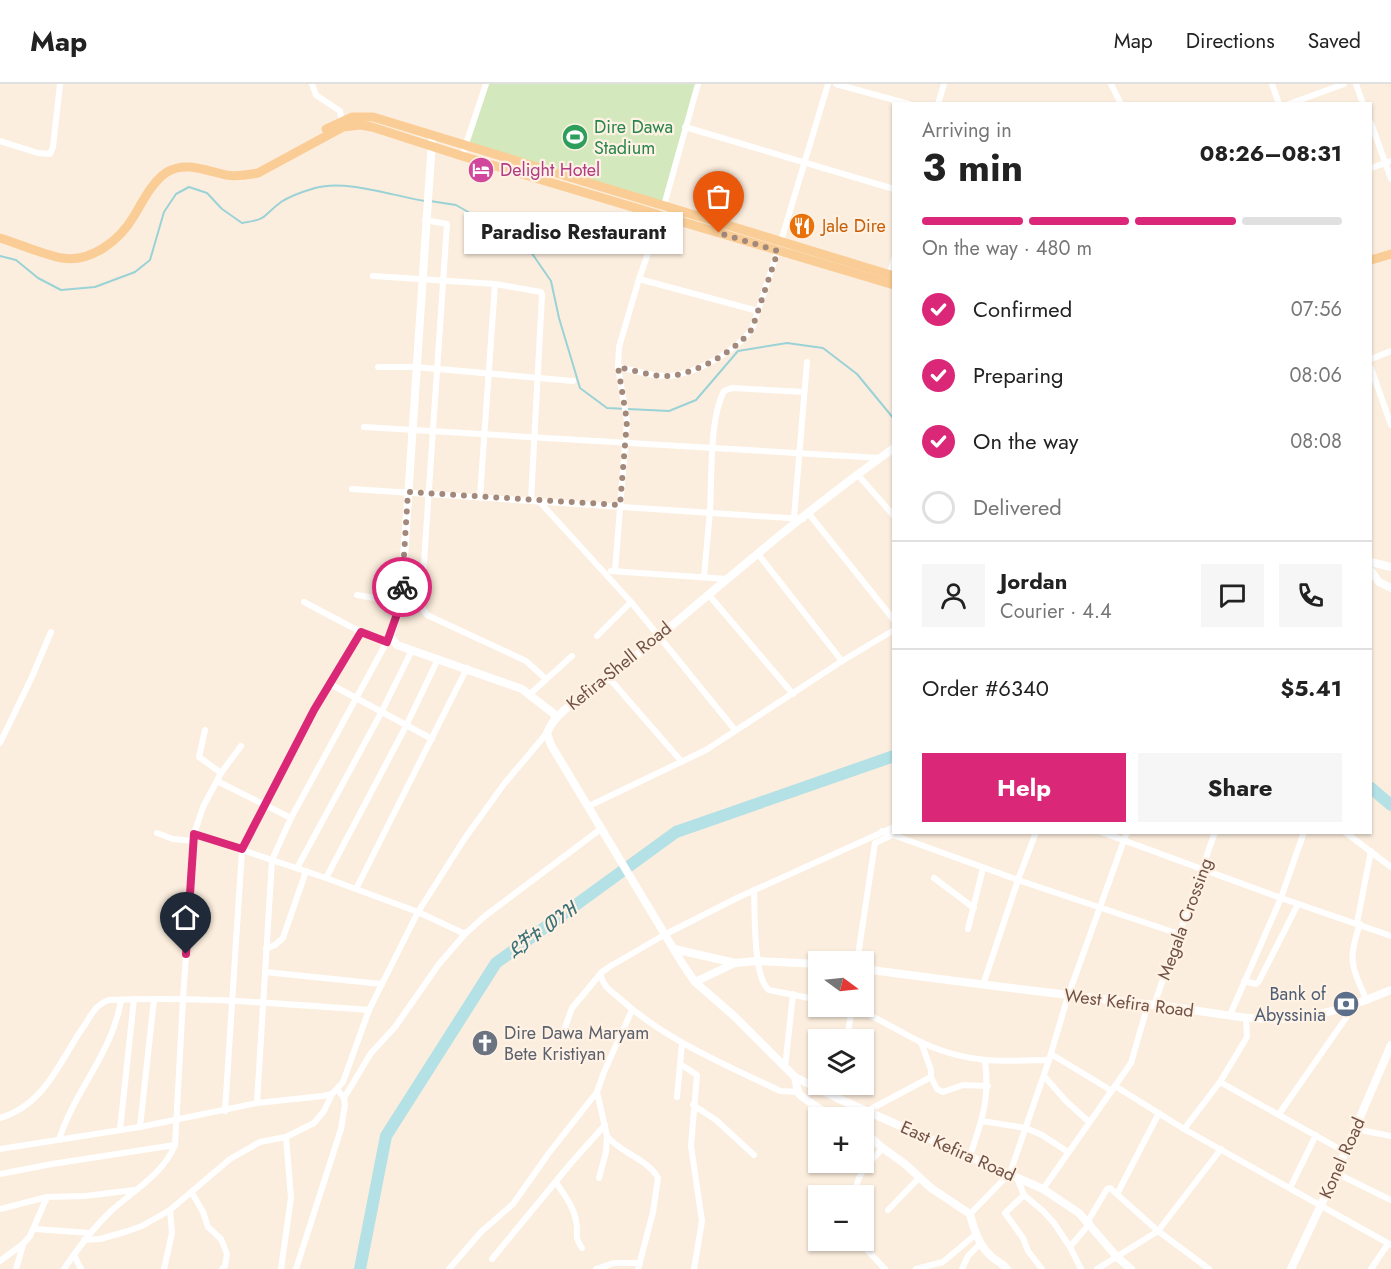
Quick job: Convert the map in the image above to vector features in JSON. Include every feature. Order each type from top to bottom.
[{"type":"main road","points":[[0,238],[63,258],[87,255],[113,242],[132,220],[156,181],[169,171],[197,167],[226,175],[258,173],[271,164],[302,150],[326,129],[367,116],[432,141],[590,189],[663,206],[779,246],[891,280]]},
{"type":"main road","points":[[432,141],[401,603],[389,639],[412,651],[513,685],[530,694],[555,717]]},
{"type":"main road","points":[[590,189],[661,216],[779,246]]},
{"type":"main road","points":[[1372,260],[1391,254]]},
{"type":"main road","points":[[1372,266],[1391,259]]},
{"type":"main road","name":"Kefira-Shell Road","points":[[546,733],[555,717],[609,678],[802,517],[892,449]]},
{"type":"main road","points":[[1372,562],[1391,567]]},
{"type":"main road","points":[[1372,572],[1379,582],[1391,588]]},
{"type":"main road","points":[[546,733],[551,745],[674,949],[735,963],[757,961],[808,963]]},
{"type":"main road","name":"East Kefira Road","points":[[674,949],[695,982],[733,1015],[795,1077],[858,1107]]},
{"type":"main road","points":[[695,982],[735,963]]},
{"type":"main road","name":"West Kefira Road","points":[[874,970],[1246,1017],[1287,1019],[1355,1005],[1391,990]]},
{"type":"main road","name":"Konel Road","points":[[1291,1269],[1322,1205],[1391,1045]]},
{"type":"main road","points":[[795,1077],[798,1092],[818,1107]]},
{"type":"main road","name":"East Kefira Road","points":[[874,1114],[1043,1189],[1089,1222],[1117,1257],[1131,1269]]},
{"type":"main road","points":[[874,1140],[919,1178],[970,1214],[975,1235],[981,1244],[1007,1269]]},
{"type":"street","points":[[0,141],[38,153],[50,153],[53,147],[60,84]]},
{"type":"street","points":[[312,84],[316,95],[338,110],[342,124]]},
{"type":"street","points":[[464,151],[486,84]]},
{"type":"street","points":[[615,571],[627,421],[618,367],[619,347],[661,216],[698,84]]},
{"type":"street","points":[[618,367],[668,376],[698,367],[725,354],[744,339],[752,329],[828,84]]},
{"type":"street","points":[[836,84],[902,102]]},
{"type":"street","points":[[939,102],[944,84]]},
{"type":"street","points":[[1111,84],[1120,102]]},
{"type":"street","points":[[1272,84],[1278,102]]},
{"type":"street","points":[[1294,102],[1344,84]]},
{"type":"street","points":[[1356,84],[1362,102]]},
{"type":"street","points":[[1372,125],[1389,162],[1391,178]]},
{"type":"street","points":[[685,127],[892,188]]},
{"type":"street","points":[[1372,168],[1389,162]]},
{"type":"street","points":[[425,220],[447,224],[421,606],[427,615],[526,661],[546,679]]},
{"type":"street","points":[[373,276],[495,284],[537,290],[542,295],[534,437],[534,500],[631,602],[735,730]]},
{"type":"street","points":[[639,279],[758,311]]},
{"type":"street","points":[[480,496],[495,284]]},
{"type":"street","points":[[1372,358],[1391,351]]},
{"type":"street","points":[[807,362],[800,453],[802,517],[892,618]]},
{"type":"street","points":[[378,367],[416,367],[573,381]]},
{"type":"street","points":[[1372,371],[1391,425]]},
{"type":"street","points":[[704,577],[710,512],[712,448],[720,399],[724,391],[732,388],[804,392]]},
{"type":"street","points":[[364,427],[880,458]]},
{"type":"street","points":[[858,476],[892,514]]},
{"type":"street","points":[[352,489],[802,517]]},
{"type":"street","points":[[758,554],[842,661]]},
{"type":"street","points":[[602,570],[727,579]]},
{"type":"street","points":[[708,594],[793,694]]},
{"type":"street","points":[[357,595],[421,606]]},
{"type":"street","points":[[256,1102],[272,860],[291,818],[389,639],[361,632],[304,602]]},
{"type":"street","points":[[597,636],[631,602]]},
{"type":"street","points":[[589,806],[706,750],[892,631]]},
{"type":"street","points":[[0,743],[32,679],[51,632]]},
{"type":"street","points":[[225,1111],[242,849],[314,710],[361,632]]},
{"type":"street","points":[[297,868],[412,651]]},
{"type":"street","points":[[530,694],[572,656]]},
{"type":"street","points":[[326,878],[406,726],[438,659]]},
{"type":"street","points":[[356,889],[467,668]]},
{"type":"street","points":[[609,678],[682,762]]},
{"type":"street","points":[[330,684],[432,740]]},
{"type":"street","points":[[205,730],[198,755],[221,773]]},
{"type":"street","points":[[84,1240],[100,1239],[142,1226],[170,1210],[230,1159],[260,1142],[286,1137],[318,1119],[334,1091],[343,1082],[369,1010],[418,912],[484,811],[546,733]]},
{"type":"street","points":[[64,1269],[90,1233],[165,1163],[176,1145],[194,838],[203,807],[221,773],[241,746]]},
{"type":"street","points":[[217,781],[291,818]]},
{"type":"street","points":[[296,1269],[341,1129],[344,1098],[371,1053],[395,1027],[439,964],[465,933],[484,916],[602,828]]},
{"type":"street","points":[[563,1033],[572,1008],[605,970],[664,935],[754,890],[892,828]]},
{"type":"street","points":[[882,831],[982,868],[1179,934]]},
{"type":"street","points":[[158,833],[173,839],[194,838],[242,849],[418,912],[465,933]]},
{"type":"street","points":[[983,985],[1035,834]]},
{"type":"street","points":[[1106,834],[1391,936]]},
{"type":"street","points":[[970,1214],[1014,1175],[1026,1128],[1068,996],[1127,834]]},
{"type":"street","name":"Megala Crossing","points":[[1043,1189],[1131,1063],[1214,834]]},
{"type":"street","points":[[1230,1015],[1281,898],[1303,834]]},
{"type":"street","points":[[1348,834],[1391,867]]},
{"type":"street","points":[[858,951],[875,843],[891,836]]},
{"type":"street","points":[[1366,1001],[1351,962],[1371,851]]},
{"type":"street","points":[[968,929],[982,868]]},
{"type":"street","points":[[266,949],[283,938],[306,872]]},
{"type":"street","points":[[934,878],[974,908]]},
{"type":"street","points":[[754,890],[757,961],[766,988],[808,997]]},
{"type":"street","points":[[1244,981],[1256,984],[1259,981],[1298,904]]},
{"type":"street","points":[[265,972],[382,984]]},
{"type":"street","points":[[601,976],[604,985],[632,1010],[682,1043],[780,1091],[798,1092]]},
{"type":"street","points":[[785,1068],[793,994]]},
{"type":"street","points":[[120,1130],[134,999]]},
{"type":"street","points":[[140,1127],[154,999]]},
{"type":"street","points":[[0,1118],[23,1109],[44,1090],[71,1043],[98,1006],[109,1000],[232,1000],[369,1010]]},
{"type":"street","points":[[59,1140],[66,1120],[110,1039],[121,1000]]},
{"type":"street","points":[[1279,1114],[1355,1005]]},
{"type":"street","points":[[449,1269],[481,1232],[513,1204],[534,1177],[544,1158],[597,1092],[632,1010]]},
{"type":"street","points":[[873,1017],[921,1041],[955,1054],[985,1061],[1050,1057],[1114,1088],[1389,1244],[1372,1269]]},
{"type":"street","points":[[1185,1129],[1220,1083],[1247,1037],[1246,1017]]},
{"type":"street","points":[[921,1041],[931,1070],[931,1077],[937,1089],[943,1092],[963,1085],[988,1086]]},
{"type":"street","points":[[677,1097],[682,1043]]},
{"type":"street","points":[[970,1156],[982,1121],[988,1086],[985,1061]]},
{"type":"street","points":[[680,1064],[697,1075],[691,1154],[702,1221],[694,1269]]},
{"type":"street","points":[[1044,1076],[1089,1122]]},
{"type":"street","points":[[874,1107],[931,1077]]},
{"type":"street","points":[[1220,1083],[1345,1152]]},
{"type":"street","points":[[334,1091],[344,1098]]},
{"type":"street","points":[[0,1149],[140,1127],[225,1111],[256,1102],[323,1096],[334,1091]]},
{"type":"street","points":[[597,1092],[607,1136],[606,1152],[599,1178]]},
{"type":"street","points":[[693,1105],[716,1120],[754,1155]]},
{"type":"street","points":[[1117,1194],[1159,1113]]},
{"type":"street","points":[[982,1121],[1026,1128],[1042,1135],[1068,1152]]},
{"type":"street","points":[[492,1259],[605,1125]]},
{"type":"street","points":[[1355,1129],[1391,1137]]},
{"type":"street","points":[[1290,1188],[1316,1135]]},
{"type":"street","points":[[596,1269],[614,1263],[639,1266],[653,1212],[658,1179],[650,1169],[613,1143],[607,1136]]},
{"type":"street","points":[[281,1269],[291,1198],[286,1137]]},
{"type":"street","points":[[0,1174],[176,1145]]},
{"type":"street","points":[[858,1185],[862,1170],[883,1148]]},
{"type":"street","points":[[1097,1269],[1158,1231],[1221,1149]]},
{"type":"street","points":[[1336,1173],[1391,1200]]},
{"type":"street","points":[[1014,1175],[1024,1195],[1043,1211],[1070,1246],[1081,1269]]},
{"type":"street","points":[[888,1210],[919,1178]]},
{"type":"street","points":[[556,1182],[571,1206],[576,1220],[575,1237],[582,1248]]},
{"type":"street","points":[[1070,1246],[1089,1222],[1108,1188],[1158,1231],[1209,1269]]},
{"type":"street","points":[[0,1209],[47,1197],[85,1196],[135,1190]]},
{"type":"street","points":[[192,1193],[203,1212],[208,1227],[224,1245],[227,1260],[222,1269]]},
{"type":"street","points":[[1024,1195],[1005,1213],[1041,1269]]},
{"type":"street","points":[[1,1258],[23,1244],[35,1229],[47,1197]]},
{"type":"street","points":[[164,1269],[172,1233],[170,1210]]},
{"type":"street","points":[[35,1229],[90,1233]]},
{"type":"street","points":[[916,1269],[943,1262],[975,1235]]},
{"type":"street","points":[[16,1269],[23,1244]]},
{"type":"street","points":[[962,1269],[968,1256],[981,1244]]},
{"type":"street","points":[[868,1251],[877,1266],[885,1269]]},
{"type":"street","points":[[74,1255],[81,1269]]},
{"type":"green space","name":"Dire Dawa Stadium","points":[[486,84],[698,84],[663,206],[466,147]]},
{"type":"waterway","name":"Kefira-Shell Road","points":[[0,256],[16,260],[38,278],[61,290],[95,287],[135,272],[150,260],[164,212],[176,194],[189,187],[207,193],[222,209],[242,223],[261,219],[281,202],[293,196],[327,186],[370,189],[425,201]]},
{"type":"waterway","name":"Kefira-Shell Road","points":[[430,201],[456,205],[498,229],[531,252],[551,281],[559,318],[580,388],[607,408],[669,411],[696,400],[738,351],[787,343],[823,348],[857,374],[892,417]]},
{"type":"waterway","name":"ደቻቱ ወንዝ","points":[[360,1269],[386,1136],[496,963],[676,832],[892,757]]},
{"type":"waterway","name":"ደቻቱ ወንዝ","points":[[1372,789],[1391,805]]},
{"type":"way so far","points":[[402,587],[408,492],[620,505],[627,421],[618,367],[668,376],[680,374],[725,354],[744,339],[752,329],[778,251],[719,233]]},
{"type":"place","name":"Dire Dawa Stadium","points":[[575,137]]},
{"type":"place","name":"Delight Hotel","points":[[481,170]]},
{"type":"place","name":"Jale Dire","points":[[802,226]]},
{"type":"place","name":"Paradiso Restaurant","points":[[719,233]]},
{"type":"place","name":"Bank of Abyssinia","points":[[1346,1004]]},
{"type":"place","name":"Dire Dawa Maryam Bete Kristiyan","points":[[485,1043]]},
{"type":"route","points":[[186,954],[194,834],[242,849],[314,710],[361,632],[387,642],[401,603],[402,587]]}]
